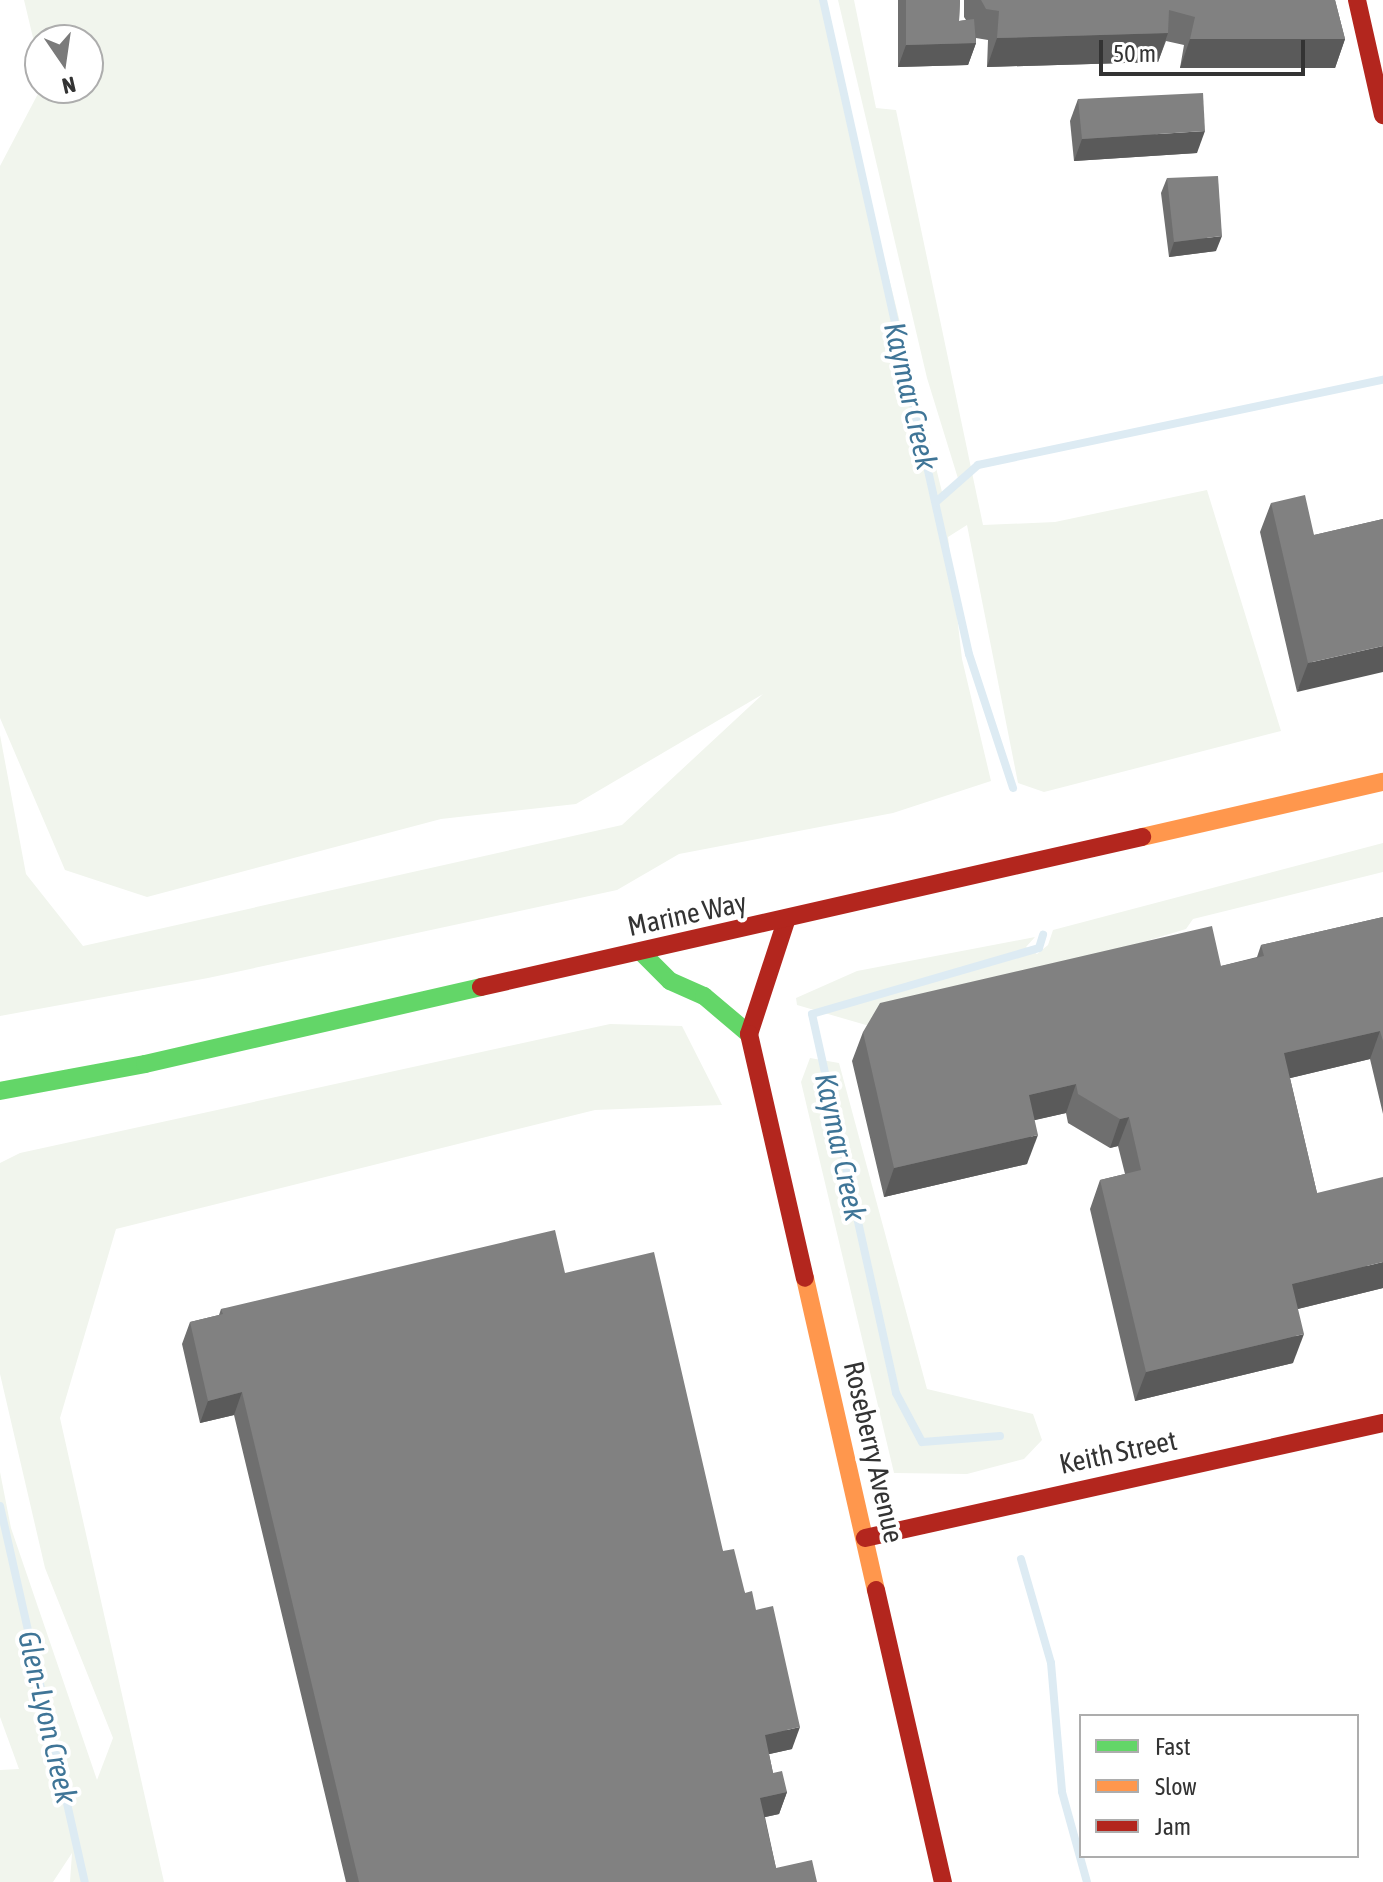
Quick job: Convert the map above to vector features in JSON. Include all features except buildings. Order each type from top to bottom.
[{"type":"street","points":[[1357,0],[1383,115]]},
{"type":"street","name":"Marine Way","points":[[0,1091],[145,1064],[786,921],[1383,782]]},
{"type":"street","points":[[641,952],[670,981],[704,996],[749,1034],[786,921]]},
{"type":"street","name":"Roseberry Avenue","points":[[749,1034],[943,1882]]},
{"type":"street","name":"Keith Street","points":[[865,1538],[1383,1423]]},
{"type":"shaded area","points":[[24,0],[820,0],[943,496],[960,485],[927,378],[838,0],[854,0],[876,108],[896,110],[983,525],[1055,522],[1207,490],[1281,731],[1044,792],[1018,783],[967,525],[948,537],[962,659],[991,781],[893,813],[679,854],[617,890],[208,978],[0,1016],[0,735],[26,874],[83,946],[622,825],[763,694],[576,804],[441,819],[147,897],[65,870],[0,718],[0,166],[33,104],[104,104],[104,24],[30,24]]},
{"type":"shaded area","points":[[1383,843],[1383,872],[1193,919],[1186,929],[1110,952],[1081,969],[866,1025],[797,1005],[796,998],[857,971],[1035,937],[1026,947],[1037,954],[1048,945],[1053,930]]},
{"type":"shaded area","points":[[610,1024],[682,1026],[722,1105],[595,1110],[116,1229],[60,1418],[164,1882],[70,1882],[72,1853],[53,1882],[0,1882],[0,1770],[19,1769],[0,1717],[0,1472],[11,1528],[97,1780],[113,1738],[45,1568],[0,1374],[0,1163],[20,1153]]},
{"type":"shaded area","points":[[810,1058],[839,1063],[927,1389],[1033,1414],[1042,1440],[1024,1459],[967,1474],[894,1473],[801,1082]]},
{"type":"waterway","name":"Kaymar Creek","points":[[823,0],[969,654],[1013,788]]},
{"type":"waterway","points":[[936,502],[978,465],[1383,380]]},
{"type":"waterway","name":"Kaymar Creek","points":[[1000,1436],[922,1442],[896,1393],[812,1014],[1039,948],[1043,935]]},
{"type":"waterway","name":"Glen-Lyon Creek","points":[[0,1506],[85,1882]]},
{"type":"waterway","name":"Kaymar Creek","points":[[1021,1559],[1051,1663],[1062,1792],[1079,1853]]},
{"type":"waterway","name":"Kaymar Creek","points":[[1080,1858],[1087,1882]]},
{"type":"traffic: fast","points":[[641,952],[670,981],[704,996],[749,1034]]},
{"type":"traffic: fast","points":[[0,1091],[145,1064],[481,987]]},
{"type":"traffic: slow","points":[[1142,837],[1383,782]]},
{"type":"traffic: slow","points":[[805,1278],[876,1590]]},
{"type":"traffic: jam","points":[[1357,0],[1383,115]]},
{"type":"traffic: jam","points":[[481,987],[1142,837]]},
{"type":"traffic: jam","points":[[786,921],[749,1034],[805,1278]]},
{"type":"traffic: jam","points":[[865,1538],[1383,1423]]},
{"type":"traffic: jam","points":[[876,1590],[943,1882]]}]
